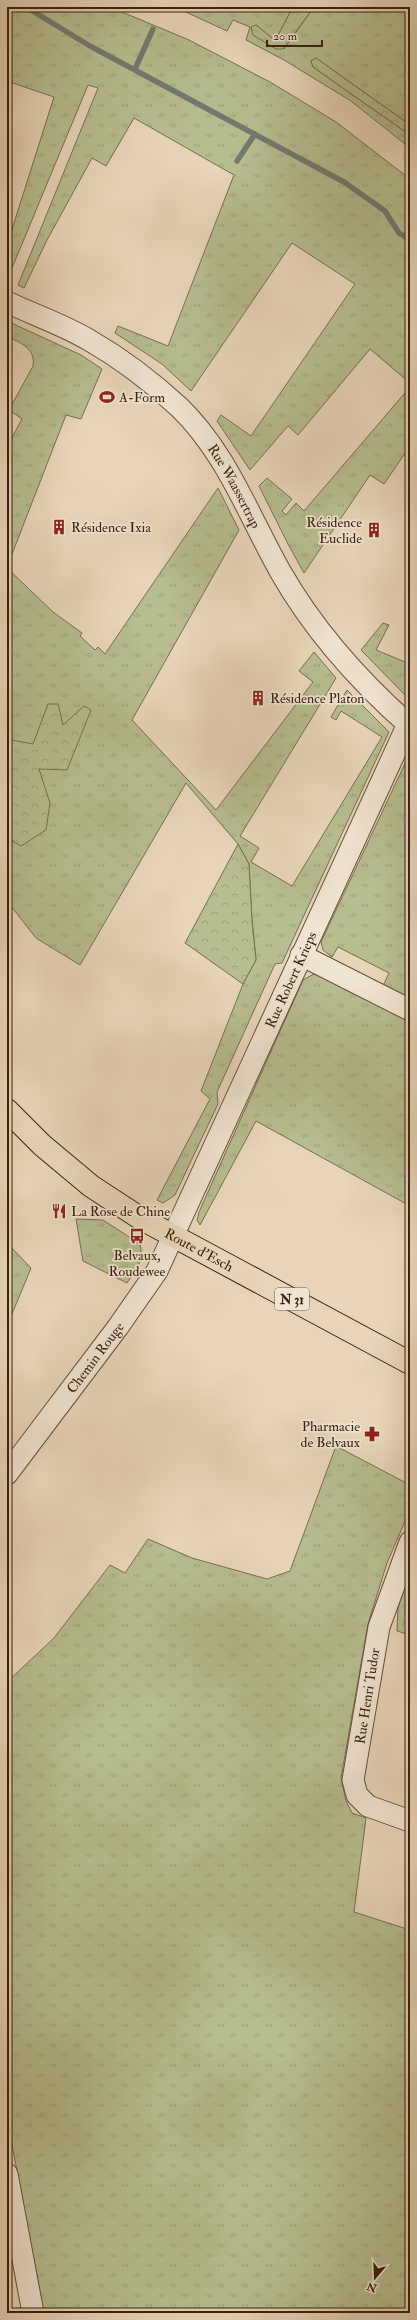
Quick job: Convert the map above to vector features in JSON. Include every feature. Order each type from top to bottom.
[{"type":"main road","name":"Route d'Esch","points":[[7,1110],[42,1145],[91,1186],[174,1236],[410,1363]]},
{"type":"street","name":"Rue Waassertrap","points":[[7,302],[88,340],[135,370],[180,408],[210,444],[235,484],[280,571],[310,619],[370,689],[409,725]]},
{"type":"street","name":"Rue Robert Krieps","points":[[174,1236],[301,955],[409,725]]},
{"type":"street","points":[[301,955],[410,1010]]},
{"type":"street","name":"Chemin Rouge","points":[[7,1474],[118,1327],[157,1271],[174,1236]]},
{"type":"street","name":"Rue Henri Tudor","points":[[410,1542],[378,1627],[353,1780],[357,1795],[368,1806],[410,1821]]},
{"type":"street","points":[[7,2174],[10,2207],[33,2313]]},
{"type":"green space","points":[[7,7],[110,7],[189,40],[270,82],[336,122],[410,179],[410,383],[370,349],[298,435],[288,426],[250,470],[217,421],[221,415],[251,436],[355,284],[292,243],[191,391],[162,364],[115,333],[118,326],[168,346],[234,175],[134,118],[106,166],[92,158],[47,240],[24,288],[18,285],[98,88],[88,85],[7,280],[7,245],[54,97],[7,81]]},
{"type":"green space","points":[[175,7],[293,7],[277,37],[272,38],[256,25],[284,49],[314,7],[410,7],[410,125],[316,58],[311,61],[313,67],[410,135],[410,148],[351,101],[284,60],[246,40],[250,27],[233,20],[227,31]]},
{"type":"green space","points":[[293,7],[314,7],[283,49],[276,49],[253,35],[251,27],[256,25],[272,38],[277,37]]},
{"type":"green space","points":[[316,58],[410,125],[410,135],[313,67],[311,61]]},
{"type":"green space","points":[[7,321],[81,355],[102,369],[81,419],[66,415],[7,567],[7,447],[22,419],[9,410],[33,366],[33,360],[30,350],[7,336]]},
{"type":"green space","points":[[410,387],[410,446],[384,484],[370,475],[304,573],[259,486],[267,478],[292,499],[282,511],[286,515],[296,503],[304,511]]},
{"type":"green space","points":[[218,488],[239,530],[132,720],[216,810],[313,682],[299,671],[314,652],[336,678],[240,836],[259,848],[251,862],[292,886],[382,737],[341,711],[336,720],[331,717],[347,690],[389,732],[282,963],[275,964],[217,1092],[218,1104],[175,1195],[163,1203],[157,1200],[210,1099],[201,1091],[243,984],[256,960],[249,864],[238,844],[186,783],[80,965],[36,938],[7,901],[7,568],[53,612],[82,633],[80,636],[95,650],[98,647],[105,654]]},
{"type":"green space","points":[[383,623],[389,625],[376,650],[410,664],[410,700],[361,650]]},
{"type":"green space","points":[[48,704],[58,704],[63,725],[84,706],[91,710],[67,770],[39,769],[50,803],[46,830],[21,846],[7,838],[7,739],[33,744]]},
{"type":"green space","points":[[410,753],[410,1003],[382,988],[389,973],[338,947],[332,957],[323,950],[321,942]]},
{"type":"green space","points":[[238,844],[249,864],[256,960],[243,984],[185,943]]},
{"type":"green space","points":[[319,971],[410,1018],[410,1206],[256,1121],[200,1225],[197,1220],[199,1212],[303,980]]},
{"type":"green space","points":[[76,1219],[103,1220],[140,1244],[141,1255],[139,1264],[127,1283],[83,1261]]},
{"type":"green space","points":[[7,1243],[31,1268],[7,1326]]},
{"type":"green space","points":[[336,1446],[410,1485],[410,1510],[387,1563],[368,1624],[341,1778],[346,1801],[352,1813],[366,1818],[354,1912],[410,1930],[410,2313],[43,2313],[7,2117],[7,1891],[11,1890],[7,1867],[7,1682],[54,1638],[110,1565],[125,1573],[148,1539],[192,1558],[267,1579],[290,1571]]},
{"type":"green space","points":[[410,1570],[410,1635],[397,1631],[398,1608]]},
{"type":"waterway","points":[[26,7],[90,46],[344,182],[385,211],[399,233],[410,240]]},
{"type":"waterway","points":[[135,69],[153,29]]},
{"type":"waterway","points":[[237,161],[255,134]]},
{"type":"place","name":"A-Form","points":[[107,397]]},
{"type":"place","name":"Résidence Ixia","points":[[59,527]]},
{"type":"place","name":"Résidence Euclide","points":[[374,530]]},
{"type":"place","name":"Résidence Platon","points":[[258,698]]},
{"type":"place","name":"La Rose de Chine","points":[[59,1211]]},
{"type":"place","name":"Belvaux, Roudewee","points":[[137,1236]]},
{"type":"place","name":"Pharmacie de Belvaux","points":[[372,1434]]}]
